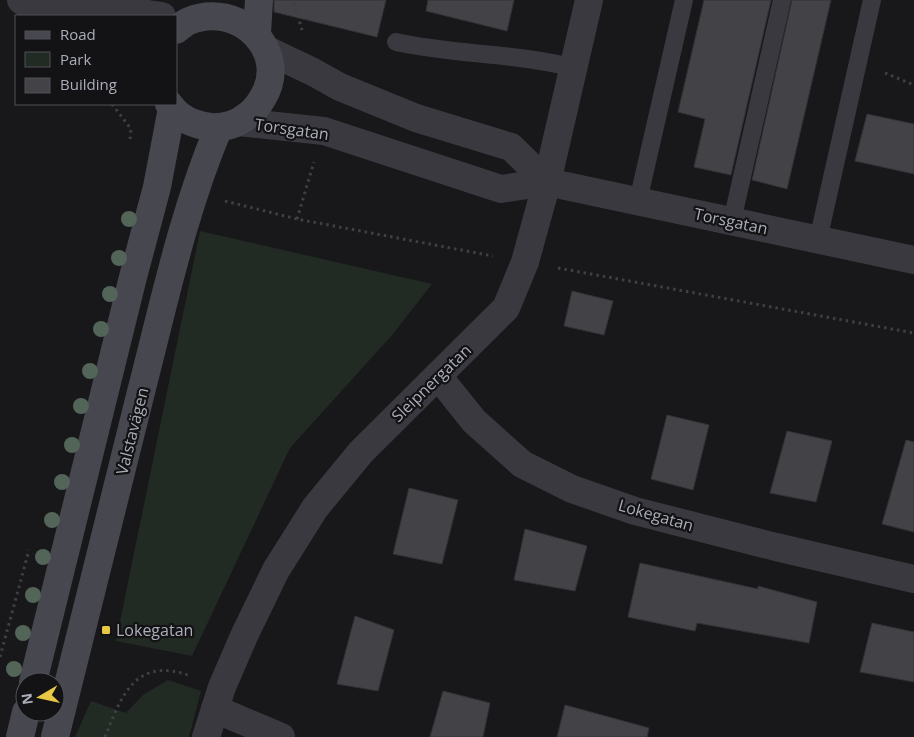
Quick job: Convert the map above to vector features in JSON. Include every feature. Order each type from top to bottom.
[{"type":"street","points":[[21,0],[44,15]]},
{"type":"street","points":[[46,0],[155,15]]},
{"type":"street","name":"Valstavägen","points":[[55,737],[169,282],[194,193],[206,157],[229,125],[254,111],[269,89],[271,69],[262,41],[259,0]]},
{"type":"street","name":"Sleipnergatan","points":[[206,737],[218,698],[244,636],[276,570],[315,508],[361,452],[476,340],[506,308],[525,262],[548,182],[589,0]]},
{"type":"street","points":[[192,17],[227,16],[241,21],[262,41],[340,87],[416,118],[511,147],[548,182]]},
{"type":"street","points":[[171,106],[187,121],[200,126],[229,125]]},
{"type":"street","points":[[35,672],[157,187],[171,106]]},
{"type":"street","name":"Torsgatan","points":[[229,125],[324,131],[501,188],[548,182],[914,260]]},
{"type":"street","name":"Lokegatan","points":[[438,376],[474,421],[522,464],[572,489],[635,511],[914,580]]},
{"type":"street","points":[[218,698],[281,737]]},
{"type":"street","points":[[20,737],[24,722]]},
{"type":"lane","points":[[638,201],[684,0]]},
{"type":"lane","points":[[732,222],[782,0]]},
{"type":"lane","points":[[818,240],[872,0]]},
{"type":"lane","points":[[396,42],[426,49],[552,62],[574,68]]},
{"type":"path","points":[[113,105],[131,129],[130,146]]},
{"type":"path","points":[[194,193],[297,219],[914,333]]},
{"type":"path","points":[[0,658],[31,543]]},
{"type":"path","points":[[105,737],[118,704],[143,674],[156,670],[178,671],[218,698]]},
{"type":"green space","points":[[200,231],[432,284],[393,334],[290,448],[192,656],[116,641]]},
{"type":"green space","points":[[168,680],[201,691],[189,737],[75,737],[91,701],[126,713],[144,694]]},
{"type":"building","points":[[274,0],[386,0],[377,37],[274,12]]},
{"type":"building","points":[[428,0],[514,0],[507,31],[426,11]]},
{"type":"building","points":[[704,0],[771,0],[731,175],[694,167],[705,119],[678,112]]},
{"type":"building","points":[[792,0],[831,0],[787,189],[752,180]]},
{"type":"building","points":[[867,114],[914,124],[914,174],[855,161]]},
{"type":"building","points":[[572,291],[613,301],[604,335],[564,326]]},
{"type":"building","points":[[667,415],[709,425],[693,490],[651,479]]},
{"type":"building","points":[[787,431],[832,441],[816,502],[770,493]]},
{"type":"building","points":[[906,440],[914,442],[914,532],[882,524]]},
{"type":"building","points":[[409,488],[458,500],[442,564],[393,554]]},
{"type":"building","points":[[525,529],[587,546],[575,591],[514,580]]},
{"type":"building","points":[[640,563],[758,589],[758,586],[817,602],[809,643],[697,623],[695,631],[628,617]]},
{"type":"building","points":[[355,616],[394,630],[378,691],[337,684]]},
{"type":"building","points":[[872,623],[914,632],[914,682],[860,672]]},
{"type":"building","points":[[443,691],[490,703],[483,737],[430,737]]},
{"type":"building","points":[[565,705],[649,728],[647,737],[557,737]]},
{"type":"place","name":"Lokegatan","points":[[106,630]]}]
